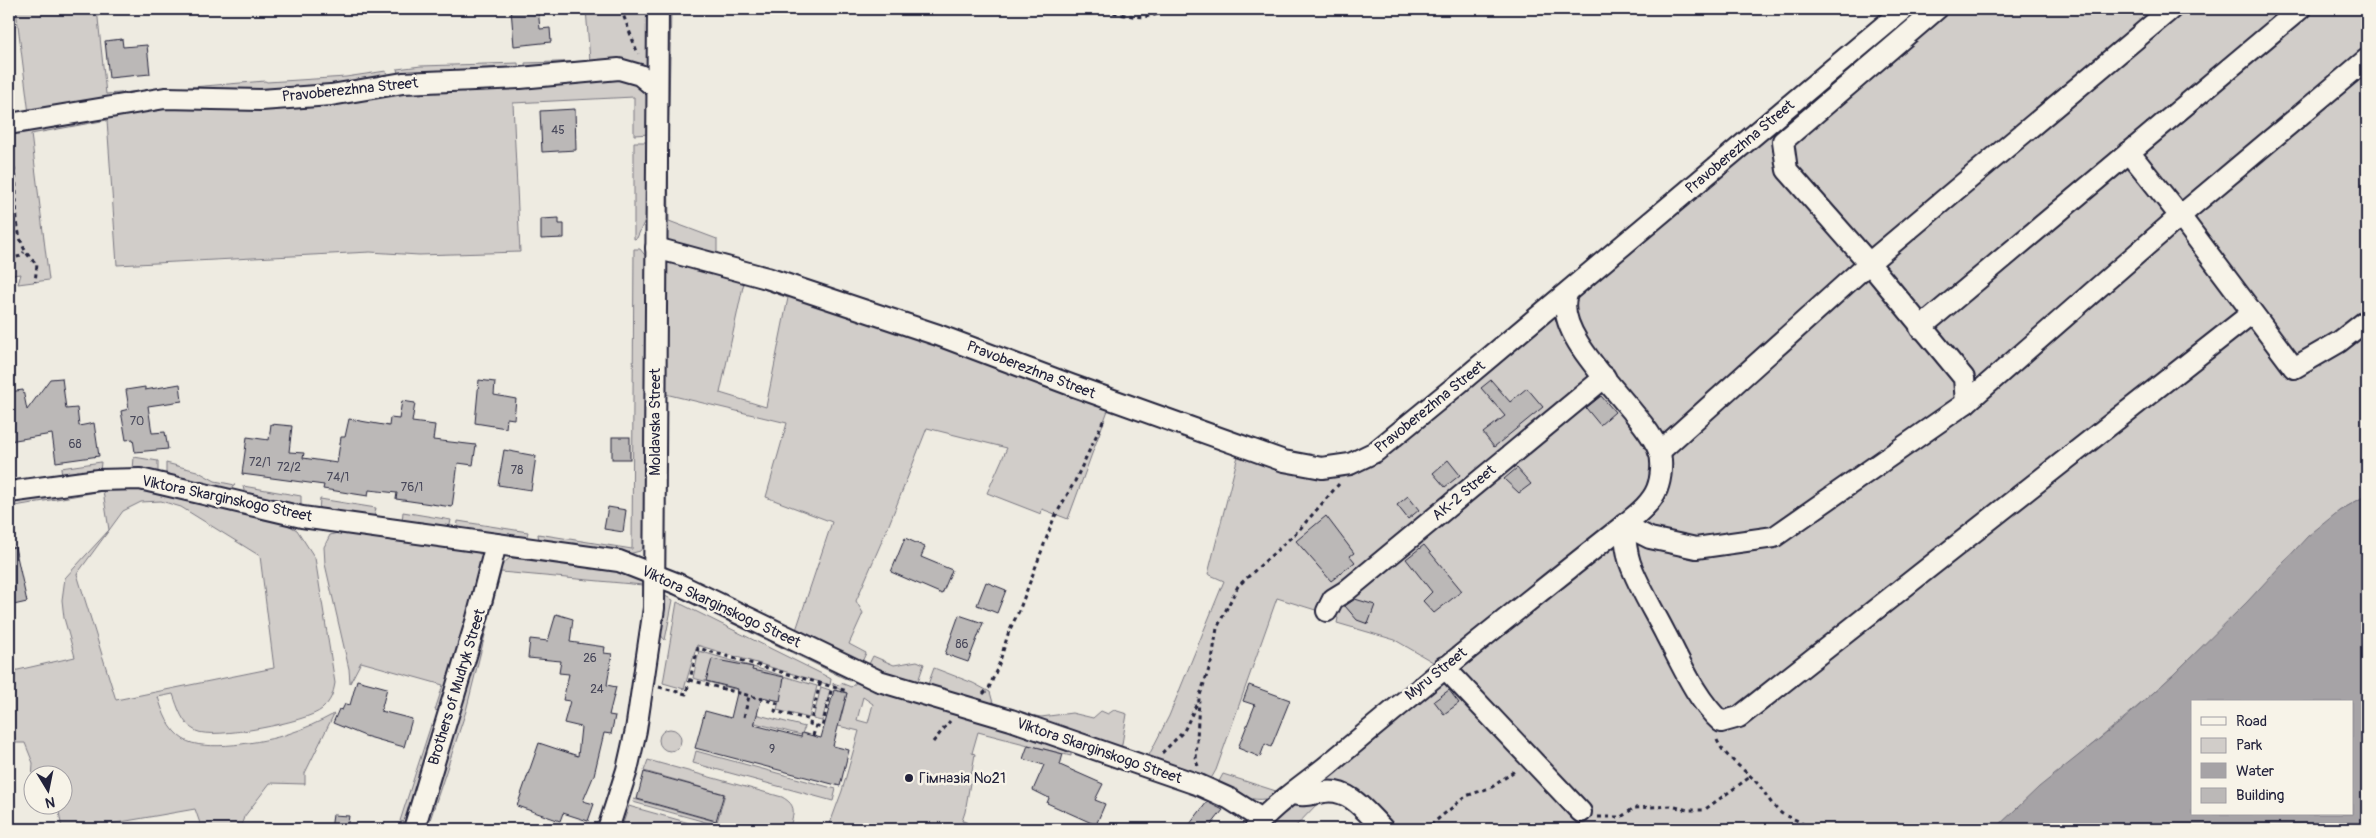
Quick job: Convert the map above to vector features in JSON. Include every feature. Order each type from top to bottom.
[{"type":"street","name":"Moldavska Street","points":[[608,829],[627,770],[640,710],[654,608],[658,9]]},
{"type":"street","name":"Pravoberezhna Street","points":[[656,248],[767,278],[920,329],[1284,461],[1322,468],[1350,464],[1375,452],[1567,294],[1904,9]]},
{"type":"street","points":[[1936,9],[1783,141],[1787,170],[1869,264],[1920,328],[1964,378],[1966,403]]},
{"type":"street","points":[[1567,294],[1564,303],[1565,317],[1578,342],[1659,452],[1869,264],[2171,9]]},
{"type":"street","points":[[1920,328],[2300,9]]},
{"type":"street","points":[[2252,313],[1739,717],[1721,722],[1710,712],[1686,674],[1643,592],[1630,563],[1625,542],[1624,525],[1650,538],[1696,548],[1774,537],[1966,403],[2180,216],[2367,59]]},
{"type":"street","name":"Pravoberezhna Street","points":[[9,124],[165,98],[261,100],[331,95],[403,84],[520,78],[619,70],[640,75],[657,89]]},
{"type":"street","points":[[2129,152],[2180,216],[2294,368],[2339,342],[2367,320]]},
{"type":"street","points":[[1542,314],[1553,313],[1565,317]]},
{"type":"street","name":"AK-2 Street","points":[[1327,611],[1334,599],[1605,378]]},
{"type":"street","name":"Myru Street","points":[[1258,824],[1444,666],[1624,525],[1651,501],[1661,472],[1659,452]]},
{"type":"street","name":"Viktora Skarginskogo Street","points":[[9,492],[98,480],[140,479],[302,517],[619,561],[654,573],[863,675],[896,687],[970,708],[1199,785],[1230,799],[1258,824]]},
{"type":"street","name":"Brothers of Mudryk Street","points":[[414,829],[476,622],[496,544]]},
{"type":"street","points":[[1444,666],[1581,812]]},
{"type":"street","points":[[1293,794],[1300,796],[1331,791],[1341,792],[1350,796],[1383,829]]},
{"type":"path","points":[[621,9],[640,61],[640,75]]},
{"type":"path","points":[[1098,9],[1148,18],[1158,15],[1166,9]]},
{"type":"path","points":[[9,152],[15,172],[18,226],[24,252],[36,264],[35,282]]},
{"type":"path","points":[[9,259],[21,256],[24,252]]},
{"type":"path","points":[[933,742],[951,720],[970,708],[988,688],[1054,518],[1075,481],[1112,400]]},
{"type":"path","points":[[1145,767],[1184,731],[1199,698],[1212,660],[1217,628],[1238,586],[1305,524],[1335,491],[1350,464]]},
{"type":"path","points":[[659,687],[686,694],[698,648],[847,691]]},
{"type":"path","points":[[690,680],[777,703],[775,711],[810,720]]},
{"type":"path","points":[[820,684],[810,724],[822,727],[832,687]]},
{"type":"path","points":[[744,717],[749,696]]},
{"type":"path","points":[[1199,698],[1196,761],[1201,774],[1199,785]]},
{"type":"path","points":[[1721,722],[1717,742],[1750,777],[1771,804],[1782,814],[1799,821],[1807,829]]},
{"type":"path","points":[[814,736],[816,725]]},
{"type":"path","points":[[1415,829],[1432,824],[1466,796],[1492,787],[1523,763],[1532,760]]},
{"type":"path","points":[[1581,812],[1590,816],[1621,817],[1634,808],[1670,806],[1688,810],[1704,810],[1750,777]]},
{"type":"path","points":[[963,829],[965,821]]},
{"type":"green space","points":[[16,9],[97,9],[106,94],[147,91],[9,120],[9,104],[11,104],[14,116],[29,114]]},
{"type":"green space","points":[[586,9],[654,9],[651,78],[526,73],[525,63],[590,61]]},
{"type":"green space","points":[[665,9],[671,9],[668,151],[669,221],[717,239],[717,259],[663,241]]},
{"type":"green space","points":[[1912,9],[2367,9],[2367,495],[2339,511],[2172,676],[1995,829],[1386,829],[1354,795],[1306,793],[1453,667],[1667,478],[1570,319],[1574,292]]},
{"type":"green space","points":[[518,63],[519,74],[400,82],[397,69],[421,66]]},
{"type":"green space","points":[[386,71],[389,84],[326,92],[156,90],[265,81],[346,77]]},
{"type":"green space","points":[[629,74],[650,90],[650,134],[634,135],[634,97],[513,103],[520,252],[419,255],[370,252],[117,265],[107,120],[31,134],[49,280],[18,284],[21,274],[9,275],[9,127],[106,112]]},
{"type":"green space","points":[[634,142],[650,142],[649,211],[637,238],[634,239]]},
{"type":"green space","points":[[634,249],[640,249],[648,259],[646,543],[640,551],[629,554],[539,542],[538,534],[632,549]]},
{"type":"green space","points":[[676,255],[1111,402],[1068,519],[1042,509],[1041,514],[987,493],[1007,448],[927,428],[888,527],[856,601],[863,613],[849,644],[866,653],[861,664],[795,633],[832,522],[766,497],[787,423],[661,393],[663,264]],"holes":[[[744,282],[788,298],[766,407],[720,393]]]},
{"type":"green space","points":[[1560,303],[1597,373],[1322,612],[1277,598],[1216,770],[1208,784],[926,690],[934,668],[973,683],[990,692],[993,703],[1030,715],[1041,717],[1072,713],[1093,718],[1101,711],[1108,714],[1114,710],[1127,714],[1121,750],[1147,759],[1169,716],[1224,581],[1208,574],[1240,448],[1334,470]]},
{"type":"green space","points":[[1598,386],[1650,443],[1653,490],[1328,753],[1433,662],[1395,640],[1337,623],[1338,618],[1330,614]]},
{"type":"green space","points":[[134,457],[158,461],[158,473],[133,470]]},
{"type":"green space","points":[[101,462],[100,472],[62,477],[61,468]]},
{"type":"green space","points":[[166,463],[197,471],[215,481],[235,485],[227,492],[166,474]]},
{"type":"green space","points":[[119,486],[155,489],[284,523],[297,530],[315,558],[335,683],[328,703],[313,714],[280,724],[240,731],[206,733],[196,731],[187,724],[181,715],[173,694],[158,697],[167,721],[174,731],[183,739],[205,745],[234,745],[278,737],[306,728],[334,714],[305,773],[305,784],[270,783],[244,817],[240,829],[202,829],[195,809],[81,829],[62,829],[60,816],[72,816],[72,766],[33,766],[25,743],[15,743],[9,692],[9,672],[75,657],[64,618],[62,600],[65,578],[109,530],[103,491],[9,507],[9,501]],"holes":[[[161,501],[181,507],[260,556],[274,668],[116,700],[77,574],[123,511],[141,502]]]},
{"type":"green space","points":[[243,486],[301,496],[301,509],[245,495]]},
{"type":"green space","points":[[320,499],[376,508],[374,518],[319,511]]},
{"type":"green space","points":[[403,512],[451,520],[449,529],[402,522]]},
{"type":"green space","points":[[458,521],[528,532],[526,540],[457,530]]},
{"type":"green space","points":[[345,531],[473,548],[484,558],[444,713],[435,710],[443,685],[361,662],[350,683],[349,669],[325,564],[324,547],[330,535]]},
{"type":"green space","points":[[515,555],[623,569],[646,581],[642,643],[638,643],[645,591],[643,585],[501,572],[488,622],[483,621],[496,575],[507,560]]},
{"type":"green space","points":[[674,592],[854,679],[850,681],[670,593]]},
{"type":"green space","points":[[665,596],[673,600],[665,640],[660,631],[660,626],[663,597]]},
{"type":"green space","points":[[677,602],[822,674],[831,679],[830,685],[697,645],[684,689],[663,683]]},
{"type":"green space","points":[[482,626],[487,627],[466,711],[427,829],[420,829]]},
{"type":"green space","points":[[699,651],[817,686],[809,718],[777,710],[779,701],[693,678]]},
{"type":"green space","points":[[873,656],[894,665],[917,661],[924,664],[916,687],[867,668]]},
{"type":"green space","name":"Гімназія №21","points":[[858,681],[1061,744],[1061,749],[1071,753],[1071,756],[978,732],[972,753],[975,754],[962,821],[967,823],[965,829],[828,829],[842,791],[859,731],[826,723],[827,719],[840,722],[847,693],[833,686],[833,683],[839,685],[841,683],[851,687]],"holes":[[[863,697],[873,704],[868,723],[857,720]]]},
{"type":"green space","points":[[821,687],[830,690],[822,721],[813,719]]},
{"type":"green space","points":[[755,714],[805,727],[801,735],[755,723]]},
{"type":"green space","points":[[431,725],[439,727],[408,823],[400,821]]},
{"type":"green space","points":[[670,729],[678,732],[681,740],[678,748],[670,751],[662,748],[659,740],[662,732]]},
{"type":"green space","points":[[696,751],[836,789],[833,801],[693,763]]},
{"type":"green space","points":[[648,760],[782,797],[787,800],[793,810],[790,828],[719,829],[720,826],[633,802],[634,799],[717,822],[725,794],[644,771]]},
{"type":"green space","points":[[1223,774],[1279,792],[1265,799],[1240,796],[1216,787]]},
{"type":"green space","points":[[1345,798],[1320,801],[1293,829],[1264,829],[1294,800]]},
{"type":"green space","points":[[629,806],[632,807],[711,829],[621,829]]},
{"type":"water","points":[[2367,495],[2367,829],[1995,829],[2039,787],[2122,721],[2173,675],[2247,602],[2308,536],[2339,511]]},
{"type":"building","points":[[511,9],[538,9],[540,29],[550,28],[551,42],[514,46]]},
{"type":"building","points":[[122,39],[123,47],[147,45],[150,74],[109,78],[105,41]]},
{"type":"building","points":[[575,109],[576,150],[542,152],[540,111]]},
{"type":"building","points":[[559,218],[559,224],[564,224],[564,238],[541,239],[541,219]]},
{"type":"building","points":[[62,378],[66,409],[77,408],[79,426],[94,423],[99,456],[56,462],[52,434],[9,441],[9,392],[23,390],[27,410],[50,379]]},
{"type":"building","points":[[479,380],[495,382],[494,395],[516,399],[514,419],[507,418],[506,428],[475,423]]},
{"type":"building","points":[[1491,380],[1510,402],[1527,388],[1543,407],[1494,447],[1483,433],[1505,416],[1481,388]]},
{"type":"building","points":[[180,384],[182,401],[148,406],[152,433],[165,432],[168,449],[135,452],[133,439],[126,440],[121,411],[129,409],[126,390],[145,387],[145,390]]},
{"type":"building","points":[[1601,396],[1615,412],[1600,425],[1586,408]]},
{"type":"building","points":[[402,401],[415,403],[412,422],[435,425],[433,440],[476,445],[473,465],[458,463],[452,507],[396,499],[397,493],[369,490],[368,496],[323,489],[324,485],[242,474],[247,437],[269,440],[271,424],[292,426],[289,452],[304,453],[303,458],[337,463],[341,437],[345,437],[349,419],[389,426],[390,418],[399,419]]},
{"type":"building","points":[[612,437],[630,437],[630,459],[612,459]]},
{"type":"building","points":[[504,450],[536,456],[531,490],[498,485]]},
{"type":"building","points":[[1448,460],[1460,475],[1445,487],[1433,473]]},
{"type":"building","points":[[1517,468],[1531,484],[1519,493],[1504,479]]},
{"type":"building","points":[[1408,496],[1419,510],[1408,519],[1397,505]]},
{"type":"building","points":[[608,507],[626,510],[623,532],[604,529]]},
{"type":"building","points":[[1326,516],[1354,553],[1350,556],[1355,562],[1331,581],[1296,541]]},
{"type":"building","points":[[905,538],[925,547],[921,557],[952,570],[942,594],[891,572]]},
{"type":"building","points":[[1424,545],[1462,591],[1434,613],[1423,601],[1432,592],[1406,559]]},
{"type":"building","points":[[15,547],[27,602],[9,606],[9,548]]},
{"type":"building","points":[[986,582],[1006,590],[997,613],[977,605]]},
{"type":"building","points":[[1355,599],[1375,605],[1368,624],[1357,620],[1345,606]]},
{"type":"building","points":[[556,614],[573,619],[570,642],[605,647],[604,653],[612,654],[607,685],[616,687],[609,715],[615,716],[611,734],[604,733],[594,775],[583,801],[594,804],[588,821],[563,813],[560,821],[517,806],[539,743],[578,756],[581,727],[564,723],[570,701],[563,700],[569,674],[559,673],[561,661],[528,658],[530,639],[548,641]]},
{"type":"building","points":[[959,615],[983,623],[968,662],[945,654]]},
{"type":"building","points":[[712,659],[753,667],[752,670],[784,677],[780,701],[762,697],[754,725],[801,737],[802,733],[821,738],[834,690],[847,693],[833,746],[849,750],[840,786],[695,748],[705,711],[731,718],[738,689],[706,681]]},
{"type":"building","points":[[357,680],[387,688],[381,711],[412,719],[404,747],[365,736],[333,723],[339,709],[342,710],[345,704],[350,705]]},
{"type":"building","points":[[1249,685],[1290,700],[1271,747],[1265,744],[1260,757],[1238,748],[1255,705],[1243,701]]},
{"type":"building","points":[[1449,690],[1459,703],[1444,714],[1434,701]]},
{"type":"building","points":[[1028,745],[1063,754],[1060,765],[1103,784],[1095,800],[1105,804],[1096,825],[1047,803],[1049,798],[1033,790],[1044,765],[1023,759]]},
{"type":"building","points":[[644,772],[724,794],[716,821],[637,799]]},
{"type":"building","points":[[1207,802],[1223,810],[1208,829],[1186,829]]},
{"type":"building","points":[[333,815],[349,816],[347,829],[331,829]]},
{"type":"place","name":"Гімназія №21","points":[[909,778]]}]
